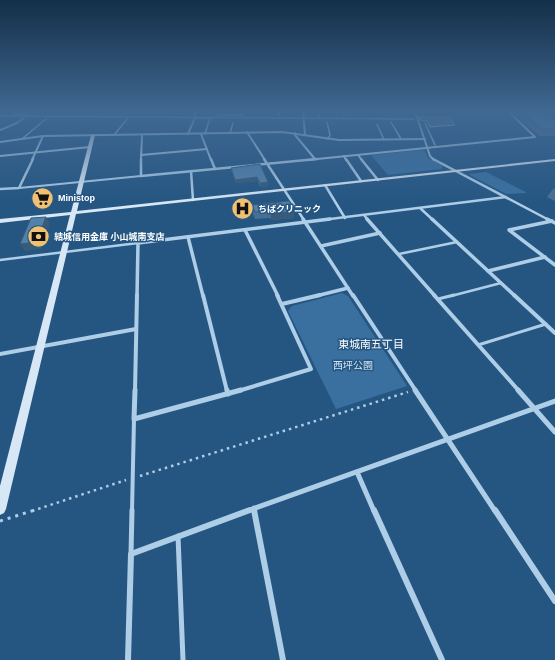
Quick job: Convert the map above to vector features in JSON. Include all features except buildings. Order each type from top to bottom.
[{"type":"street","points":[[0,189],[19,188],[40,142]]},
{"type":"street","points":[[0,509],[39,347],[91,142]]},
{"type":"street","points":[[142,142],[141,176],[488,142]]},
{"type":"street","points":[[204,142],[215,169]]},
{"type":"street","points":[[253,142],[555,601]]},
{"type":"street","points":[[301,142],[315,159]]},
{"type":"street","points":[[426,142],[430,156],[434,160],[553,222]]},
{"type":"street","points":[[0,156],[90,147]]},
{"type":"street","points":[[141,155],[207,149]]},
{"type":"street","points":[[358,155],[378,180]]},
{"type":"street","points":[[344,156],[361,181]]},
{"type":"street","points":[[0,221],[555,160]]},
{"type":"street","points":[[191,171],[193,200]]},
{"type":"street","points":[[325,185],[345,218]]},
{"type":"street","points":[[245,230],[282,304],[311,369],[228,394],[134,419],[138,243],[506,197]]},
{"type":"street","points":[[420,208],[555,333]]},
{"type":"street","points":[[364,215],[555,432]]},
{"type":"street","points":[[553,222],[509,230],[555,265]]},
{"type":"street","points":[[321,246],[380,233]]},
{"type":"street","points":[[188,237],[228,394]]},
{"type":"street","points":[[488,271],[544,257]]},
{"type":"street","points":[[282,304],[348,288]]},
{"type":"street","points":[[0,354],[136,329]]},
{"type":"street","points":[[128,660],[131,554],[254,508],[555,401]]},
{"type":"street","points":[[357,472],[442,660]]},
{"type":"street","points":[[254,508],[283,660]]},
{"type":"lane","points":[[19,188],[141,176]]},
{"type":"lane","points":[[399,254],[457,242]]},
{"type":"lane","points":[[0,260],[138,243]]},
{"type":"lane","points":[[438,299],[501,283]]},
{"type":"lane","points":[[478,345],[546,324]]},
{"type":"lane","points":[[131,554],[134,419]]},
{"type":"lane","points":[[178,536],[183,660]]},
{"type":"path","points":[[0,521],[415,390]]},
{"type":"green space","points":[[421,150],[425,151],[428,158],[443,166],[441,169],[388,175],[371,155]]},
{"type":"green space","points":[[486,172],[526,193],[506,194],[470,175]]},
{"type":"green space","name":"西坪公園","points":[[342,293],[348,296],[407,386],[336,409],[288,311],[292,306]]},
{"type":"place","name":"Ministop","points":[[42,198]]},
{"type":"place","name":"ちばクリニック","points":[[242,209]]},
{"type":"place","name":"結城信用金庫 小山城南支店","points":[[38,237]]},
{"type":"district","name":"東城南五丁目","points":[[371,344]]}]
